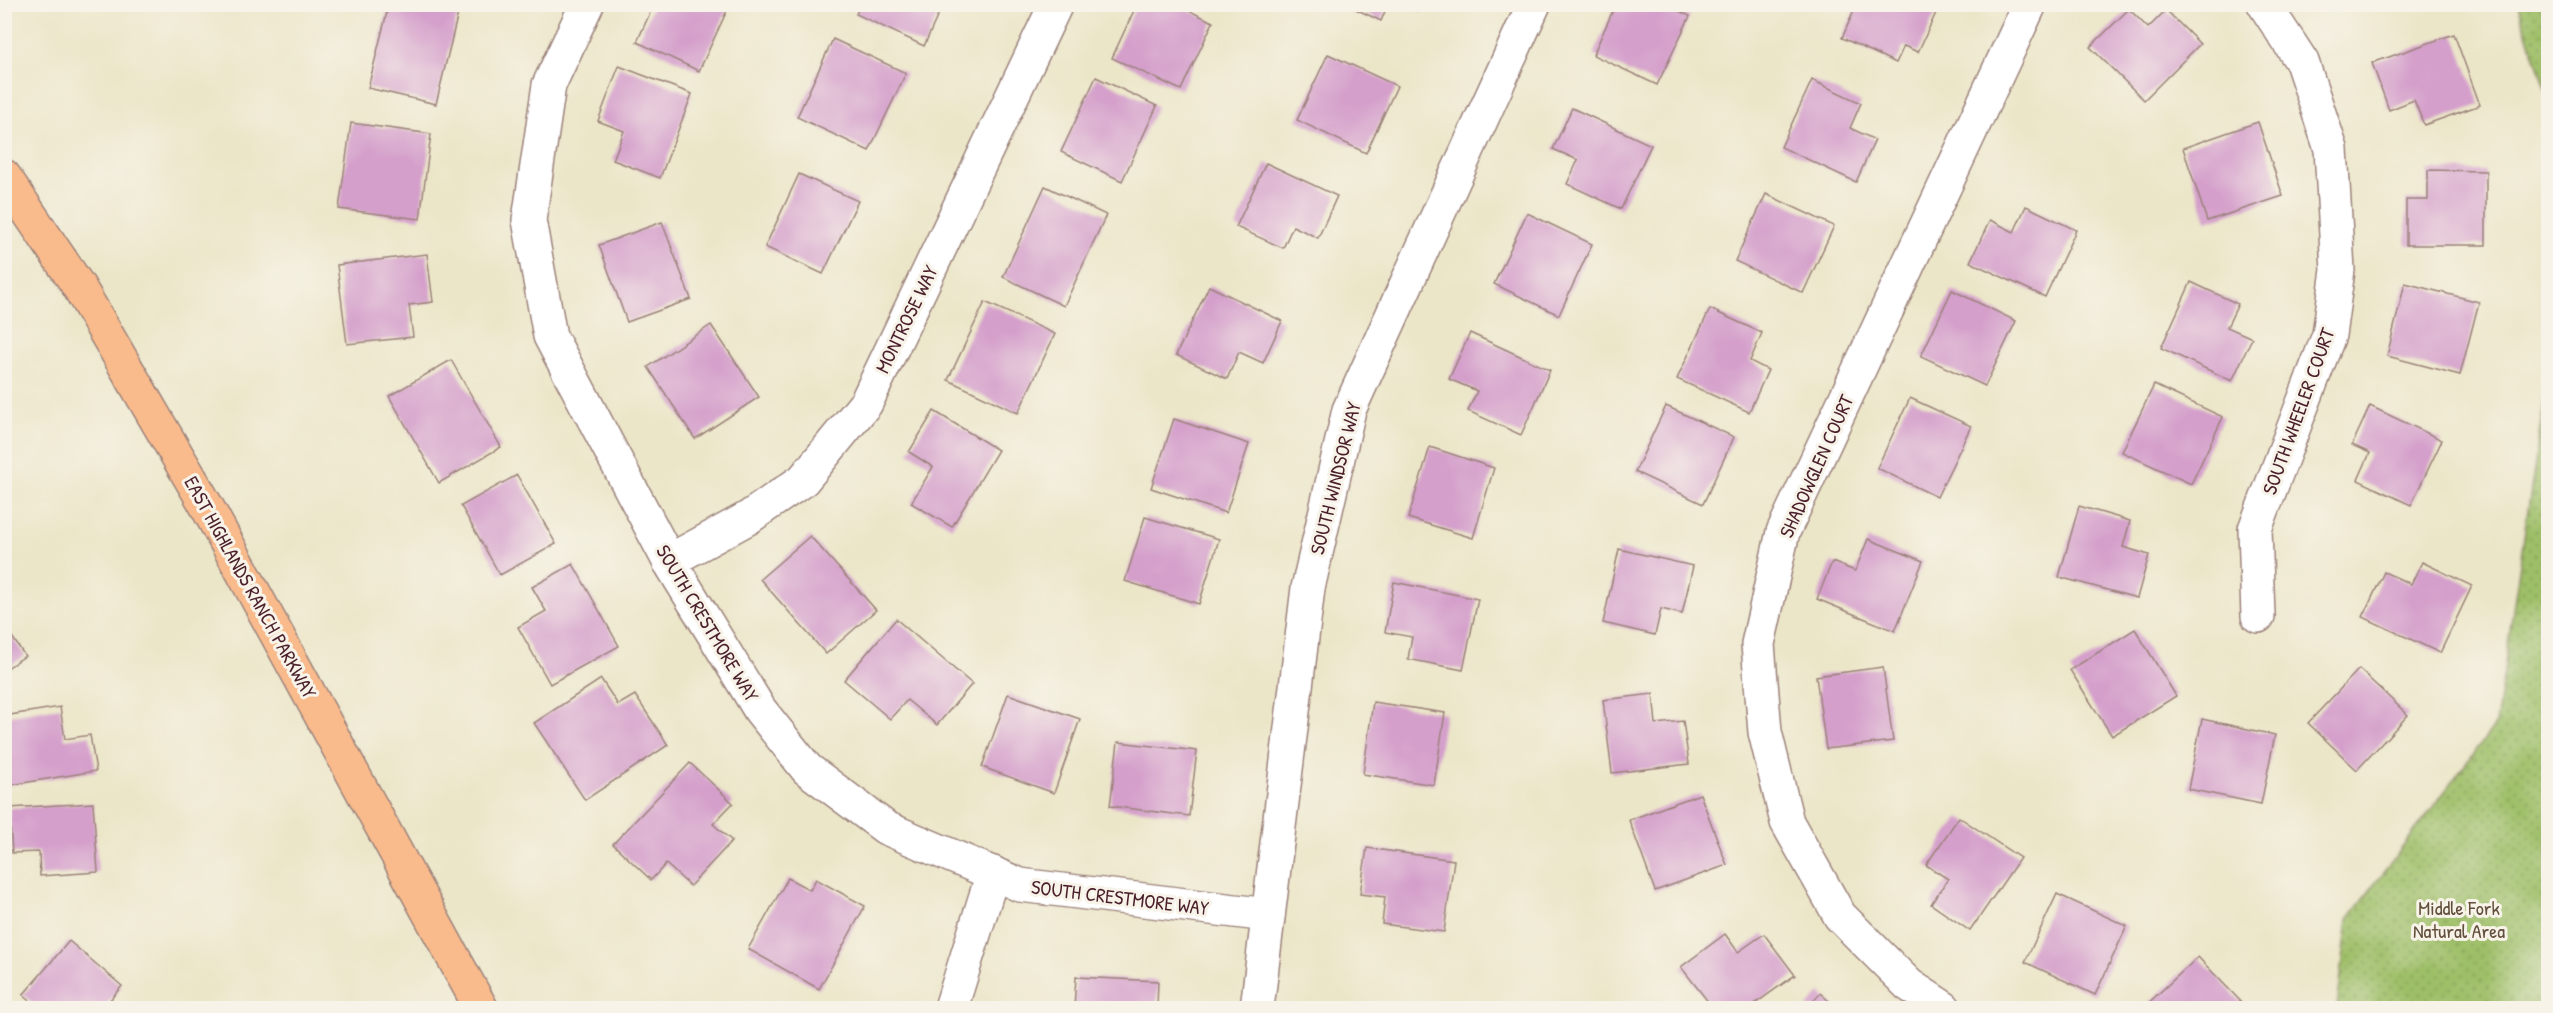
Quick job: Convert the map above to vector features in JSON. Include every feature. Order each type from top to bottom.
[{"type":"main road","name":"EAST HIGHLANDS RANCH PARKWAY","points":[[4,176],[79,287],[206,505],[481,1008]]},
{"type":"street","name":"SOUTH CRESTMORE WAY","points":[[587,4],[549,85],[529,219],[550,336],[669,561],[760,710],[807,769],[886,828],[1020,885],[1268,915]]},
{"type":"street","name":"MONTROSE WAY","points":[[669,561],[748,518],[803,480],[866,403],[1056,4]]},
{"type":"street","name":"SOUTH WINDSOR WAY","points":[[1257,1008],[1308,588],[1349,410],[1534,4]]},
{"type":"street","name":"SHADOWGLEN COURT","points":[[1944,1008],[1909,985],[1840,916],[1787,822],[1765,732],[1758,644],[1783,532],[2030,4]]},
{"type":"street","name":"SOUTH WHEELER COURT","points":[[2258,616],[2255,529],[2329,335],[2338,270],[2331,149],[2302,62],[2264,4]]},
{"type":"street","points":[[951,1008],[993,873]]},
{"type":"green space","points":[[2518,5],[2548,5],[2548,97]]},
{"type":"green space","name":"Middle Fork Natural Area","points":[[2548,376],[2548,1008],[2337,1008],[2348,919],[2496,724]]},
{"type":"building","points":[[389,4],[460,5],[436,104],[368,88]]},
{"type":"building","points":[[654,4],[730,4],[699,71],[637,42]]},
{"type":"building","points":[[861,4],[943,4],[924,46],[856,14]]},
{"type":"building","points":[[1137,4],[1175,4],[1213,22],[1181,90],[1112,58]]},
{"type":"building","points":[[1345,4],[1388,4],[1381,21]]},
{"type":"building","points":[[1402,4],[1420,4],[1417,11]]},
{"type":"building","points":[[1616,4],[1664,4],[1690,16],[1657,85],[1593,55]]},
{"type":"building","points":[[1857,4],[1940,4],[1918,52],[1904,46],[1896,63],[1842,38]]},
{"type":"building","points":[[2129,9],[2148,28],[2166,10],[2200,44],[2144,100],[2090,47]]},
{"type":"building","points":[[2454,34],[2480,105],[2424,125],[2414,100],[2389,110],[2372,63]]},
{"type":"building","points":[[833,39],[906,73],[869,151],[797,117]]},
{"type":"building","points":[[1328,54],[1397,86],[1366,153],[1297,120]]},
{"type":"building","points":[[619,66],[692,94],[660,178],[613,160],[624,131],[598,121]]},
{"type":"building","points":[[1096,77],[1157,106],[1122,181],[1061,152]]},
{"type":"building","points":[[1812,80],[1861,103],[1850,128],[1875,140],[1856,182],[1781,147]]},
{"type":"building","points":[[1572,108],[1651,145],[1621,209],[1567,184],[1578,160],[1553,149]]},
{"type":"building","points":[[2258,122],[2283,196],[2207,221],[2183,148]]},
{"type":"building","points":[[351,123],[431,134],[420,219],[339,209]]},
{"type":"building","points":[[1266,163],[1337,196],[1318,238],[1293,226],[1283,248],[1236,227]]},
{"type":"building","points":[[2428,170],[2486,171],[2486,245],[2406,245],[2406,200],[2428,200]]},
{"type":"building","points":[[799,174],[858,201],[823,274],[765,247]]},
{"type":"building","points":[[1045,186],[1106,215],[1064,306],[1003,277]]},
{"type":"building","points":[[1766,194],[1834,226],[1803,293],[1735,261]]},
{"type":"building","points":[[2026,206],[2076,230],[2045,297],[1970,262],[1990,220],[2014,232]]},
{"type":"building","points":[[1527,213],[1592,244],[1559,315],[1494,284]]},
{"type":"building","points":[[662,222],[691,299],[627,322],[599,245]]},
{"type":"building","points":[[427,254],[433,302],[409,305],[413,337],[347,344],[337,265]]},
{"type":"building","points":[[2191,282],[2238,304],[2227,327],[2252,338],[2232,381],[2161,348]]},
{"type":"building","points":[[2405,283],[2479,302],[2460,375],[2387,356]]},
{"type":"building","points":[[1209,286],[1282,321],[1263,363],[1239,352],[1227,379],[1176,355]]},
{"type":"building","points":[[1952,290],[2016,321],[1985,386],[1921,356]]},
{"type":"building","points":[[985,302],[1055,334],[1018,413],[948,380]]},
{"type":"building","points":[[1710,309],[1762,333],[1750,361],[1768,370],[1749,412],[1677,379]]},
{"type":"building","points":[[711,325],[759,397],[695,439],[648,367]]},
{"type":"building","points":[[1470,333],[1550,370],[1521,435],[1468,411],[1477,391],[1449,379]]},
{"type":"building","points":[[451,360],[501,447],[439,483],[389,396]]},
{"type":"building","points":[[2154,385],[2223,417],[2191,484],[2122,452]]},
{"type":"building","points":[[1910,398],[1971,426],[1937,497],[1877,468]]},
{"type":"building","points":[[1666,406],[1734,437],[1703,504],[1635,472]]},
{"type":"building","points":[[2370,406],[2442,440],[2411,505],[2358,480],[2370,453],[2352,445]]},
{"type":"building","points":[[934,411],[998,450],[952,527],[911,503],[933,467],[909,452]]},
{"type":"building","points":[[1174,419],[1249,444],[1226,513],[1151,488]]},
{"type":"building","points":[[1430,447],[1494,468],[1473,538],[1408,518]]},
{"type":"building","points":[[517,475],[556,544],[500,575],[461,506]]},
{"type":"building","points":[[2079,506],[2130,521],[2123,547],[2149,555],[2137,598],[2059,577]]},
{"type":"building","points":[[1145,517],[1219,539],[1199,604],[1125,581]]},
{"type":"building","points":[[810,536],[876,610],[826,654],[760,579]]},
{"type":"building","points":[[1868,539],[1923,561],[1895,631],[1817,599],[1832,562],[1855,571]]},
{"type":"building","points":[[1619,549],[1693,566],[1682,614],[1661,609],[1655,635],[1603,623]]},
{"type":"building","points":[[2422,562],[2472,586],[2440,653],[2363,617],[2384,572],[2411,584]]},
{"type":"building","points":[[573,564],[619,646],[550,684],[518,627],[546,611],[532,587]]},
{"type":"building","points":[[1394,582],[1478,599],[1463,670],[1408,659],[1412,637],[1385,632]]},
{"type":"building","points":[[896,619],[972,684],[937,725],[907,700],[890,719],[844,680]]},
{"type":"building","points":[[4,625],[25,656],[4,670]]},
{"type":"building","points":[[2135,629],[2176,696],[2112,736],[2070,670]]},
{"type":"building","points":[[1883,667],[1893,741],[1826,749],[1816,676]]},
{"type":"building","points":[[2359,669],[2408,715],[2357,770],[2308,723]]},
{"type":"building","points":[[601,679],[618,705],[635,695],[668,745],[585,800],[534,723]]},
{"type":"building","points":[[1008,694],[1080,719],[1054,793],[982,767]]},
{"type":"building","points":[[1653,694],[1656,724],[1683,721],[1689,764],[1612,773],[1603,700]]},
{"type":"building","points":[[1373,702],[1445,713],[1434,785],[1363,774]]},
{"type":"building","points":[[60,707],[65,739],[90,735],[96,771],[4,786],[4,716]]},
{"type":"building","points":[[2202,719],[2275,735],[2261,804],[2188,789]]},
{"type":"building","points":[[1118,742],[1197,751],[1189,816],[1110,806]]},
{"type":"building","points":[[690,763],[733,803],[713,824],[732,841],[690,886],[666,864],[651,880],[613,844]]},
{"type":"building","points":[[1700,794],[1727,865],[1655,891],[1629,820]]},
{"type":"building","points":[[93,803],[98,872],[40,876],[39,852],[12,853],[9,808]]},
{"type":"building","points":[[1959,817],[2020,858],[1970,931],[1931,904],[1948,879],[1926,865]]},
{"type":"building","points":[[1367,848],[1454,860],[1444,932],[1382,924],[1385,897],[1360,894]]},
{"type":"building","points":[[788,878],[810,890],[816,879],[865,906],[819,989],[748,949]]},
{"type":"building","points":[[2057,894],[2127,926],[2095,995],[2025,962]]},
{"type":"building","points":[[1725,934],[1738,952],[1764,934],[1795,975],[1749,1008],[1713,1008],[1681,967]]},
{"type":"building","points":[[69,941],[122,986],[103,1008],[39,1008],[23,995]]},
{"type":"building","points":[[2198,957],[2247,1008],[2143,1008]]},
{"type":"building","points":[[1076,977],[1158,981],[1157,1008],[1074,1008]]},
{"type":"building","points":[[1820,993],[1837,1008],[1807,1008]]}]
